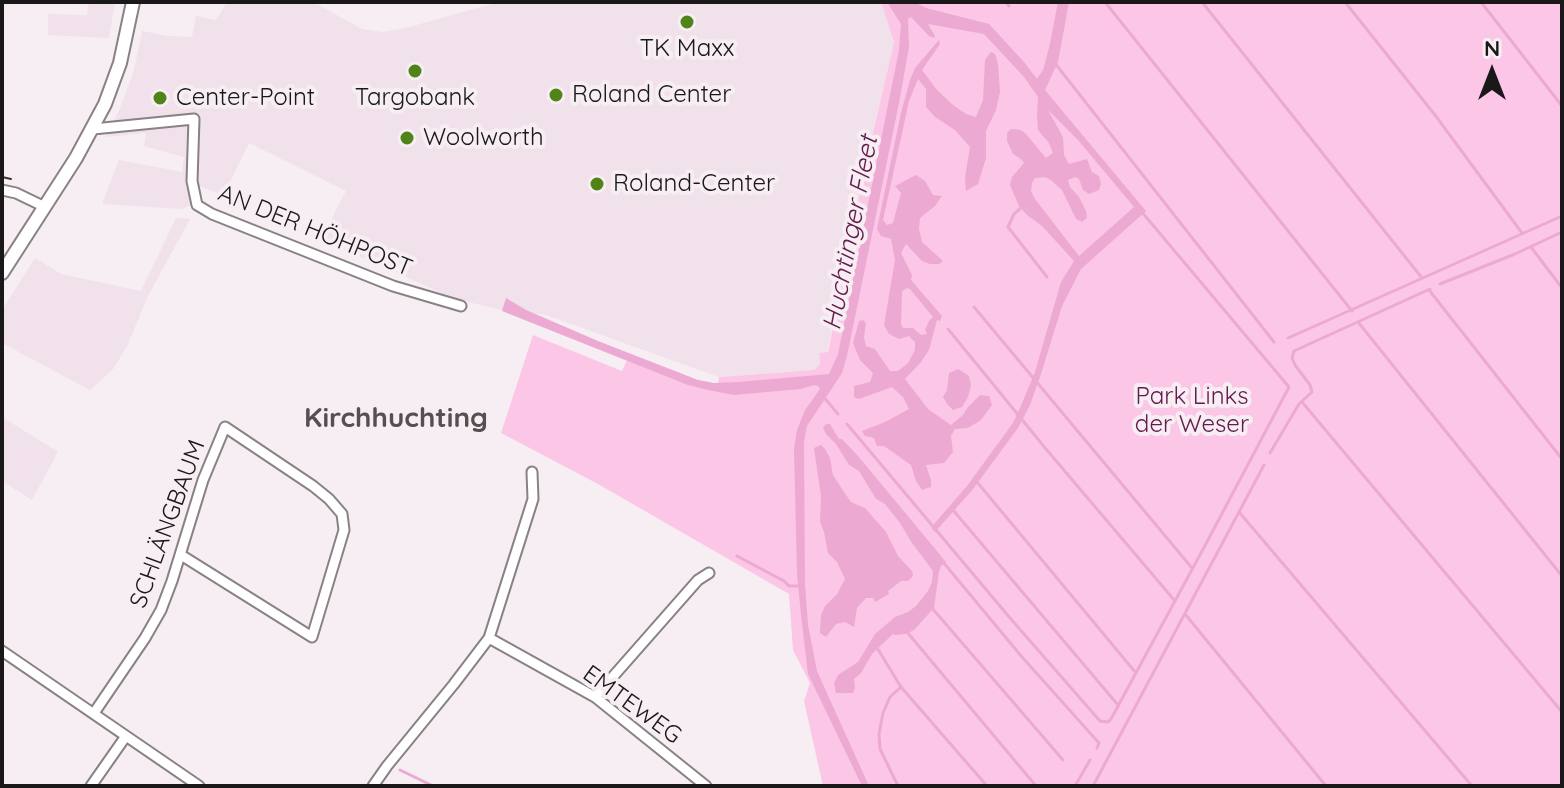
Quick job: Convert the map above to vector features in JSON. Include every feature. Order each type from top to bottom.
[{"type":"main road","points":[[2,273],[93,129],[113,84],[133,2]]},
{"type":"street","name":"AN DER HÖHPOST","points":[[93,129],[194,119],[192,181],[197,205],[212,214],[393,286],[461,306]]},
{"type":"street","points":[[2,190],[45,207]]},
{"type":"street","name":"SCHLÄNGBAUM","points":[[94,713],[155,620],[172,581],[203,480],[225,427],[313,486],[342,514],[344,530],[312,637],[181,555]]},
{"type":"street","points":[[373,786],[489,638],[533,499],[532,472]]},
{"type":"street","points":[[595,697],[698,580],[709,573]]},
{"type":"street","name":"EMTEWEG","points":[[489,638],[595,697],[706,786]]},
{"type":"street","points":[[2,651],[199,786]]},
{"type":"street","points":[[91,786],[126,736]]},
{"type":"shaded area","points":[[89,2],[115,2],[109,38],[48,35],[48,14],[87,15]]},
{"type":"shaded area","name":"Roland-Center","points":[[227,2],[313,2],[362,29],[382,32],[499,2],[881,2],[894,42],[827,352],[819,354],[820,364],[814,370],[719,377],[546,315],[502,310],[455,299],[321,239],[346,191],[249,143],[223,196],[202,187],[194,189],[193,204],[182,209],[102,204],[119,160],[182,172],[184,157],[144,146],[146,133],[106,137],[134,70],[142,31],[192,37],[196,16],[216,20]]},
{"type":"shaded area","points":[[887,2],[914,2],[989,24],[1037,79],[1049,48],[1058,2],[1069,2],[1058,62],[1045,90],[1146,211],[1081,269],[1062,306],[1030,405],[1018,428],[973,489],[935,532],[932,529],[934,524],[967,486],[1013,423],[1035,372],[1061,282],[1074,261],[1019,206],[1010,185],[1012,177],[1024,163],[1013,154],[1007,141],[1007,133],[1011,129],[1026,134],[1046,158],[1053,153],[1038,130],[1038,97],[984,34],[928,24],[934,38],[911,17],[908,19],[909,47],[899,103],[847,356],[842,373],[807,426],[804,442],[808,625],[817,671],[869,786],[862,786],[808,674],[801,615],[794,449],[797,430],[805,410],[820,389],[818,386],[734,395],[708,390],[688,385],[502,311],[506,298],[526,310],[598,341],[698,380],[738,382],[829,374],[838,354],[899,50],[901,24]],"holes":[[[1048,110],[1078,140],[1134,207],[1079,256],[1031,191],[1035,178],[1045,177],[1062,190],[1076,219],[1082,222],[1087,218],[1068,180],[1079,179],[1083,190],[1089,194],[1099,190],[1099,176],[1092,172],[1087,159],[1069,164],[1064,155],[1063,137]]]},
{"type":"shaded area","points":[[939,40],[940,44],[922,70],[953,105],[976,117],[983,100],[985,60],[991,52],[995,54],[998,64],[1000,92],[986,131],[986,158],[978,184],[966,191],[970,147],[955,130],[926,107],[926,89],[918,79],[909,101],[883,220],[887,225],[893,223],[901,193],[895,186],[916,175],[925,181],[933,195],[942,196],[920,218],[919,229],[922,242],[943,261],[930,264],[922,261],[906,244],[901,253],[912,275],[911,280],[942,316],[940,321],[937,320],[929,350],[905,379],[928,409],[951,425],[980,395],[989,396],[992,405],[981,420],[968,428],[955,429],[951,436],[953,452],[944,463],[926,465],[931,487],[922,490],[911,465],[884,446],[877,446],[874,438],[865,436],[862,431],[909,409],[903,397],[892,387],[859,399],[854,397],[854,386],[870,382],[873,373],[860,360],[853,343],[859,321],[863,320],[866,323],[866,346],[875,349],[890,371],[898,371],[908,363],[915,350],[915,342],[909,336],[899,339],[889,334],[884,325],[895,260],[891,239],[881,236],[877,229],[901,113],[915,68]],"holes":[[[910,289],[933,317],[925,330],[927,334],[921,335],[913,328],[903,328],[901,324],[902,291]]]},
{"type":"shaded area","points":[[176,218],[190,219],[148,296],[128,344],[114,368],[90,390],[2,343],[2,310],[35,258],[61,274],[141,291]]},
{"type":"shaded area","points":[[958,369],[969,376],[971,386],[962,407],[953,410],[943,397],[949,373]]},
{"type":"shaded area","points":[[2,417],[58,452],[32,500],[2,481]]},
{"type":"shaded area","points":[[830,424],[839,439],[858,456],[946,562],[939,572],[934,608],[914,630],[906,634],[893,634],[872,654],[854,679],[853,693],[836,693],[834,683],[838,675],[858,662],[875,634],[895,617],[916,606],[928,591],[933,571],[900,523],[885,504],[876,499],[859,471],[849,465],[826,434],[823,428]]},
{"type":"shaded area","points":[[821,445],[830,458],[833,475],[851,502],[865,508],[886,532],[913,576],[908,581],[901,581],[888,591],[889,594],[875,602],[873,598],[866,598],[857,608],[854,627],[845,622],[836,624],[826,637],[820,633],[821,615],[845,579],[837,562],[828,553],[820,522],[821,496],[814,448]]},
{"type":"green space","name":"Park Links der Weser","points":[[881,2],[1562,2],[1562,786],[823,786],[804,701],[810,683],[793,650],[789,594],[598,484],[501,433],[533,335],[622,371],[627,360],[688,384],[717,391],[719,377],[814,370],[820,364],[819,353],[828,352],[894,42]]},
{"type":"waterway","points":[[1006,2],[1009,6]]},
{"type":"waterway","points":[[1105,2],[1352,311]]},
{"type":"waterway","points":[[1202,2],[1422,278]]},
{"type":"waterway","points":[[1345,2],[1435,115],[1522,233]]},
{"type":"waterway","points":[[1481,2],[1562,106]]},
{"type":"waterway","points":[[1054,62],[1274,342]]},
{"type":"waterway","points":[[1022,207],[1014,214],[1008,227],[1047,277]]},
{"type":"waterway","points":[[847,424],[1100,721],[1108,722],[1289,387],[1141,211]]},
{"type":"waterway","points":[[1288,338],[1562,216]]},
{"type":"waterway","points":[[1440,284],[1562,232]]},
{"type":"waterway","points":[[1531,247],[1562,288]]},
{"type":"waterway","points":[[1270,453],[1299,404],[1312,392],[1295,365],[1292,358],[1294,351],[1430,289]]},
{"type":"waterway","points":[[1429,290],[1562,459]]},
{"type":"waterway","points":[[974,307],[1192,568]]},
{"type":"waterway","points":[[1358,322],[1562,576]]},
{"type":"waterway","points":[[948,329],[1175,601]]},
{"type":"waterway","points":[[822,395],[838,414]]},
{"type":"waterway","points":[[1302,402],[1562,712]]},
{"type":"waterway","points":[[1093,786],[1264,465]]},
{"type":"waterway","points":[[977,482],[1136,673]]},
{"type":"waterway","points":[[953,510],[1118,705]]},
{"type":"waterway","points":[[1239,512],[1472,786]]},
{"type":"waterway","points":[[737,556],[789,586],[800,586]]},
{"type":"waterway","points":[[943,562],[1099,743],[1097,748]]},
{"type":"waterway","points":[[932,608],[1063,760]]},
{"type":"waterway","points":[[1185,614],[1326,786]]},
{"type":"waterway","points":[[907,632],[1036,786]]},
{"type":"waterway","points":[[876,646],[901,687],[987,786]]},
{"type":"waterway","points":[[898,786],[880,749],[879,734],[890,697],[901,687]]},
{"type":"waterway","points":[[1075,786],[1090,760]]},
{"type":"waterway","points":[[400,770],[433,786]]},
{"type":"tram line","points":[[2,177],[11,179]]},
{"type":"place","name":"TK Maxx","points":[[687,22]]},
{"type":"place","name":"Targobank","points":[[415,71]]},
{"type":"place","name":"Roland Center","points":[[556,95]]},
{"type":"place","name":"Center-Point","points":[[160,98]]},
{"type":"place","name":"Woolworth","points":[[407,138]]},
{"type":"place","name":"Roland-Center","points":[[597,184]]},
{"type":"district","name":"Kirchhuchting","points":[[396,419]]},
{"type":"water label","name":"Huchtinger Fleet","points":[[851,233]]}]
